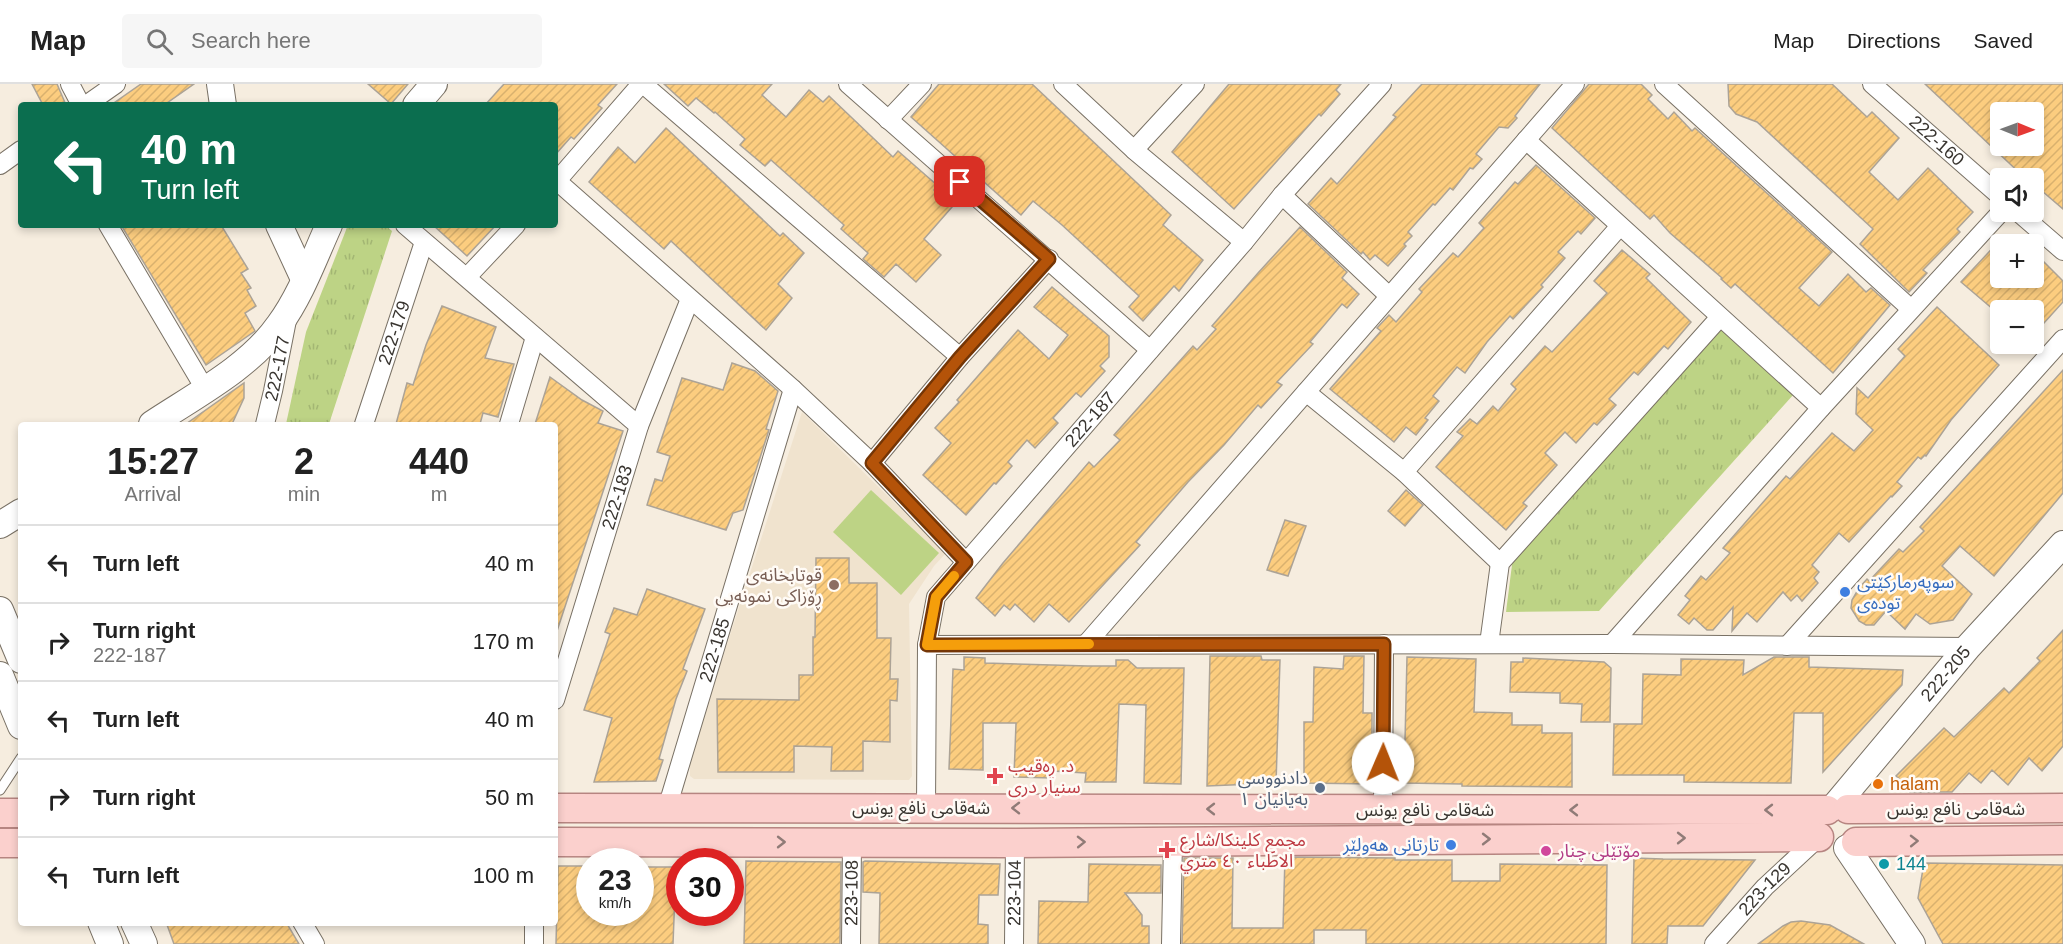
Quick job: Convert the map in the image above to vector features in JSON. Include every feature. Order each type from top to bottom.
[{"type":"main road","name":"شەقامی نافع یونس","points":[[558,808],[926,807],[1383,810],[2063,808]]},
{"type":"main road","points":[[746,808],[746,842]]},
{"type":"main road","points":[[1819,837],[1818,825],[1823,814],[1837,809],[1858,818],[1860,830],[1851,845]]},
{"type":"main road","points":[[0,813],[18,813]]},
{"type":"main road","name":"شەقامی نافع یونس","points":[[558,842],[1015,843],[1819,837],[1823,843],[1834,849],[1851,845],[2063,840]]},
{"type":"main road","points":[[0,843],[18,843]]},
{"type":"street","points":[[70,84],[79,102]]},
{"type":"street","points":[[90,102],[116,84]]},
{"type":"street","points":[[419,102],[434,84]]},
{"type":"street","points":[[558,180],[642,84],[960,357]]},
{"type":"street","points":[[848,84],[1150,350]]},
{"type":"street","points":[[888,120],[922,84]]},
{"type":"street","points":[[1063,84],[1134,150],[1244,242]]},
{"type":"street","points":[[1134,150],[1195,84]]},
{"type":"street","name":"222-187","points":[[926,807],[927,645],[936,597],[1244,242],[1282,195],[1382,84]]},
{"type":"street","points":[[1086,644],[1575,84]]},
{"type":"street","points":[[1664,84],[1911,309]]},
{"type":"street","name":"222-160","points":[[1872,84],[1990,187]]},
{"type":"street","points":[[1526,140],[1821,408]]},
{"type":"street","points":[[0,165],[18,152]]},
{"type":"street","points":[[558,184],[793,389],[872,463],[966,562]]},
{"type":"street","points":[[1282,195],[1389,296]]},
{"type":"street","points":[[1612,644],[1821,408],[1992,222]]},
{"type":"street","points":[[2030,222],[2063,251]]},
{"type":"street","points":[[1404,472],[1620,226]]},
{"type":"street","points":[[110,228],[205,389]]},
{"type":"street","points":[[280,228],[304,279]]},
{"type":"street","points":[[155,422],[205,389],[268,340],[288,311],[328,228]]},
{"type":"street","points":[[408,228],[639,426]]},
{"type":"street","points":[[467,277],[513,228]]},
{"type":"street","name":"222-179","points":[[365,422],[424,242]]},
{"type":"street","points":[[872,463],[960,357],[1049,259]]},
{"type":"street","name":"222-183","points":[[558,690],[639,426],[690,299]]},
{"type":"street","name":"222-177","points":[[265,422],[282,351],[288,311]]},
{"type":"street","points":[[1488,644],[1500,562],[1720,316]]},
{"type":"street","points":[[510,422],[535,337]]},
{"type":"street","points":[[1787,646],[2063,339]]},
{"type":"street","name":"222-185","points":[[667,808],[793,389]]},
{"type":"street","points":[[1306,392],[1404,472],[1500,562]]},
{"type":"street","points":[[0,525],[18,514]]},
{"type":"street","name":"222-205","points":[[1837,809],[1968,647],[2063,544]]},
{"type":"street","points":[[0,610],[18,653]]},
{"type":"street","points":[[1383,810],[1384,644]]},
{"type":"street","points":[[927,645],[1612,644],[1968,647]]},
{"type":"street","points":[[0,675],[18,719]]},
{"type":"street","name":"223-129","points":[[1714,944],[1765,887],[1819,837]]},
{"type":"street","points":[[1171,944],[1173,841]]},
{"type":"street","name":"223-108","points":[[850,944],[852,842]]},
{"type":"street","name":"223-104","points":[[1014,944],[1015,843]]},
{"type":"street","points":[[1851,845],[1912,944]]},
{"type":"street","points":[[103,926],[110,944]]},
{"type":"street","points":[[136,926],[144,944]]},
{"type":"street","points":[[304,926],[315,944]]},
{"type":"street","points":[[534,926],[534,944]]},
{"type":"lane","points":[[0,790],[18,763]]},
{"type":"shaded area","name":"قوتابخانەی ڕۆزاکی نمونەیی","points":[[802,412],[946,553],[934,566],[909,604],[912,776],[909,780],[694,779],[690,776],[690,759]]},
{"type":"green space","points":[[347,228],[388,228],[392,231],[330,422],[286,422],[306,332]]},
{"type":"green space","points":[[1719,326],[1794,394],[1599,611],[1506,612],[1513,557]]},
{"type":"green space","points":[[871,490],[939,553],[901,595],[833,532]]},
{"type":"building","points":[[32,84],[57,84],[65,102],[41,102]]},
{"type":"building","points":[[141,84],[194,84],[168,102],[115,102]]},
{"type":"building","points":[[368,84],[408,84],[393,102],[389,102]]},
{"type":"building","points":[[504,84],[617,84],[598,105],[602,108],[574,139],[571,137],[558,152],[558,102],[488,102]]},
{"type":"building","points":[[664,84],[772,84],[762,95],[786,117],[809,90],[823,102],[829,96],[893,157],[898,151],[938,186],[934,190],[952,207],[924,239],[941,255],[916,282],[896,264],[884,277],[863,259],[868,253],[841,229],[844,225],[771,160],[765,166],[740,145],[745,139],[715,112],[696,98],[688,106]]},
{"type":"building","points":[[939,84],[1032,84],[1171,215],[1163,225],[1203,260],[1179,291],[1174,286],[1143,321],[1129,307],[1139,296],[1062,225],[1033,201],[1021,215],[911,117]]},
{"type":"building","points":[[1229,84],[1341,84],[1336,90],[1340,94],[1321,116],[1319,114],[1234,209],[1172,152]]},
{"type":"building","points":[[1422,84],[1540,84],[1508,128],[1499,127],[1476,154],[1482,159],[1473,169],[1470,168],[1453,190],[1450,188],[1435,205],[1433,204],[1408,232],[1412,236],[1388,266],[1375,255],[1370,260],[1363,252],[1361,254],[1308,204],[1331,178],[1337,184],[1396,117],[1393,115]]},
{"type":"building","points":[[1589,84],[1641,84],[1652,95],[1648,99],[1668,119],[1674,112],[1692,131],[1695,128],[1832,252],[1799,288],[1819,306],[1848,274],[1866,292],[1871,288],[1890,305],[1833,373],[1735,284],[1731,288],[1670,233],[1654,215],[1650,219],[1552,128]]},
{"type":"building","points":[[1728,84],[1832,84],[1867,117],[1872,112],[1899,138],[1869,172],[1898,200],[1928,168],[1973,212],[1957,229],[1960,232],[1923,270],[1927,273],[1909,292],[1860,244],[1873,229],[1757,122],[1736,114],[1729,106]]},
{"type":"building","points":[[1925,84],[2063,84],[2063,209],[2044,193],[2044,168],[2014,168],[2002,156],[2044,156],[2044,102],[1990,102],[1990,145]]},
{"type":"building","points":[[666,128],[780,236],[783,233],[804,253],[778,284],[792,298],[766,330],[671,241],[664,249],[589,182],[618,147],[635,163]]},
{"type":"building","points":[[1536,165],[1595,218],[1581,234],[1578,231],[1558,252],[1565,258],[1541,285],[1543,287],[1513,319],[1510,316],[1487,342],[1465,373],[1457,367],[1433,396],[1439,401],[1425,418],[1428,420],[1416,435],[1406,427],[1394,442],[1330,389],[1381,331],[1377,328],[1389,315],[1396,322],[1422,292],[1419,289],[1453,253],[1458,257],[1484,228],[1479,223],[1515,182],[1518,184]]},
{"type":"building","points":[[1300,227],[1347,272],[1342,278],[1359,294],[1347,308],[1342,304],[1310,342],[1313,344],[1277,382],[1282,385],[1261,408],[1258,405],[1188,482],[1136,542],[1140,545],[1069,622],[1049,604],[1034,622],[1015,604],[1010,610],[1004,605],[995,616],[976,598],[1003,563],[1089,462],[1094,467],[1120,440],[1114,435],[1193,346],[1197,350],[1216,329],[1212,326]]},
{"type":"building","points":[[123,228],[223,228],[248,269],[241,273],[251,288],[247,290],[256,306],[245,313],[255,331],[206,365]]},
{"type":"building","points":[[436,228],[493,228],[467,256]]},
{"type":"building","points":[[1622,250],[1650,274],[1646,278],[1691,322],[1668,349],[1664,346],[1638,375],[1634,372],[1609,399],[1616,405],[1597,425],[1594,423],[1576,443],[1565,432],[1545,453],[1557,465],[1523,503],[1527,506],[1506,530],[1436,467],[1463,436],[1457,432],[1470,419],[1477,424],[1493,406],[1498,411],[1516,389],[1511,384],[1545,346],[1552,352],[1607,293],[1594,281]]},
{"type":"building","points":[[1990,251],[1990,288],[2044,288],[2044,262],[2063,281],[2063,302],[2044,323],[2044,300],[1990,300],[1990,307],[1961,282]]},
{"type":"building","points":[[1052,287],[1109,336],[1109,357],[1100,366],[1105,371],[1081,397],[1076,393],[1053,418],[1058,423],[1035,448],[1027,440],[1008,462],[1012,466],[966,515],[923,475],[951,443],[935,428],[1018,330],[1049,359],[1068,335],[1034,307]]},
{"type":"building","points":[[442,306],[496,327],[485,358],[514,364],[498,417],[483,413],[481,422],[397,422],[407,383],[413,385]]},
{"type":"building","points":[[1937,307],[1999,365],[1951,420],[1926,456],[1921,459],[1918,457],[1897,482],[1902,486],[1892,497],[1849,542],[1839,533],[1812,565],[1819,572],[1814,578],[1818,583],[1802,601],[1797,595],[1791,601],[1783,592],[1757,622],[1747,613],[1732,631],[1733,607],[1713,630],[1707,630],[1694,618],[1689,624],[1678,615],[1690,600],[1685,596],[1701,576],[1706,580],[1730,553],[1723,548],[1786,476],[1790,479],[1832,433],[1854,451],[1873,430],[1856,414],[1857,388],[1868,398],[1905,356],[1898,349]]},
{"type":"building","points":[[732,363],[755,371],[778,391],[766,429],[769,430],[743,510],[733,513],[726,530],[647,505],[655,479],[662,481],[670,456],[657,452],[682,378],[723,390]]},
{"type":"building","points":[[2063,370],[2063,493],[1994,576],[1960,546],[1942,566],[1972,594],[1953,620],[1930,624],[1916,614],[1905,629],[1886,611],[1874,625],[1866,625],[1859,621],[1851,608],[1852,600],[1859,588],[1867,579],[1869,581],[1899,549],[1903,552],[1924,531],[1920,527]]},
{"type":"building","points":[[550,377],[582,400],[603,411],[598,423],[623,431],[558,628],[558,422],[536,422]]},
{"type":"building","points":[[244,383],[244,398],[233,422],[189,422]]},
{"type":"building","points":[[1406,490],[1423,505],[1405,526],[1388,511]]},
{"type":"building","points":[[1285,520],[1306,526],[1288,576],[1267,570]]},
{"type":"building","points":[[816,558],[849,558],[849,583],[877,583],[877,638],[891,638],[890,679],[898,679],[897,701],[890,700],[890,742],[863,741],[863,771],[831,771],[832,747],[794,746],[794,772],[718,772],[717,699],[799,700],[799,675],[813,675]]},
{"type":"building","points":[[647,589],[705,609],[683,669],[687,671],[676,699],[659,759],[663,760],[656,781],[594,782],[612,718],[584,710],[610,634],[605,632],[614,608],[637,615]]},
{"type":"building","points":[[2063,630],[2063,746],[2042,771],[2029,758],[2008,785],[1992,770],[1981,783],[1969,773],[1952,792],[1910,792],[1910,789],[1896,776],[1944,728],[1954,737],[2004,688],[2009,693],[2040,661],[2037,658]]},
{"type":"building","points":[[1210,656],[1261,656],[1262,660],[1280,660],[1276,783],[1207,786]]},
{"type":"building","points":[[1344,656],[1364,656],[1363,713],[1372,713],[1372,784],[1304,783],[1304,722],[1313,722],[1314,667],[1343,669]]},
{"type":"building","points":[[964,657],[985,658],[985,663],[1088,666],[1116,666],[1116,660],[1128,660],[1137,668],[1184,668],[1181,784],[1144,783],[1146,705],[1119,704],[1116,782],[1085,782],[1086,773],[1052,771],[1052,778],[1014,777],[1016,723],[983,723],[983,770],[949,769],[953,669],[964,670]]},
{"type":"building","points":[[1407,657],[1476,659],[1474,712],[1512,713],[1512,725],[1542,725],[1542,733],[1572,733],[1572,787],[1404,783]]},
{"type":"building","points":[[1774,657],[1809,657],[1809,667],[1903,670],[1902,685],[1823,772],[1823,713],[1794,713],[1791,783],[1684,782],[1684,775],[1613,775],[1614,724],[1642,724],[1643,674],[1681,675],[1681,659],[1744,660],[1743,675]]},
{"type":"building","points":[[1523,658],[1604,662],[1611,668],[1610,722],[1581,722],[1582,704],[1560,703],[1560,693],[1510,692],[1511,662],[1523,662]]},
{"type":"building","points":[[1285,857],[1452,860],[1452,881],[1500,881],[1500,864],[1607,865],[1606,944],[1366,944],[1366,930],[1314,930],[1314,944],[1182,944],[1184,858],[1233,858],[1232,928],[1283,928]]},
{"type":"building","points":[[1634,858],[1755,860],[1703,926],[1668,926],[1667,944],[1632,944]]},
{"type":"building","points":[[746,861],[841,862],[840,944],[744,944]]},
{"type":"building","points":[[863,862],[1000,864],[998,895],[979,895],[978,924],[988,925],[988,944],[879,944],[880,893],[863,892]]},
{"type":"building","points":[[1924,863],[2063,865],[2063,944],[1943,944],[1918,898]]},
{"type":"building","points":[[1089,864],[1161,865],[1161,893],[1125,893],[1142,915],[1142,926],[1149,926],[1149,944],[1038,944],[1039,901],[1088,902]]},
{"type":"building","points":[[558,866],[576,866],[576,926],[654,926],[654,867],[666,867],[666,926],[674,926],[673,944],[556,944]]},
{"type":"building","points":[[1801,921],[1830,925],[1864,944],[1758,944],[1783,926]]},
{"type":"building","points":[[167,926],[288,926],[299,944],[174,944]]},
{"type":"slow traffic","points":[[954,576],[936,597],[927,645],[1089,644]]},
{"type":"place","name":"قوتابخانەی ڕۆزاکی نمونەیی","points":[[834,585]]},
{"type":"place","name":"سوپەرمارکێتی تودەی","points":[[1845,592]]},
{"type":"place","name":"د. ڕەقیب سنیار دری","points":[[995,776]]},
{"type":"place","name":"halam","points":[[1878,784]]},
{"type":"place","name":"دادنووسی بەیانیان ١","points":[[1320,788]]},
{"type":"place","name":"تارتانی هەولێر","points":[[1451,845]]},
{"type":"place","name":"مجمع كلينكا/شارع الاطباء ٤٠ متري","points":[[1167,850]]},
{"type":"place","name":"مۆتێلی چنار","points":[[1546,851]]},
{"type":"place","name":"144","points":[[1884,864]]},
{"type":"route","points":[[960,182],[1049,259],[960,357],[872,463],[966,562],[936,597],[927,645],[1384,644],[1383,763]]}]
